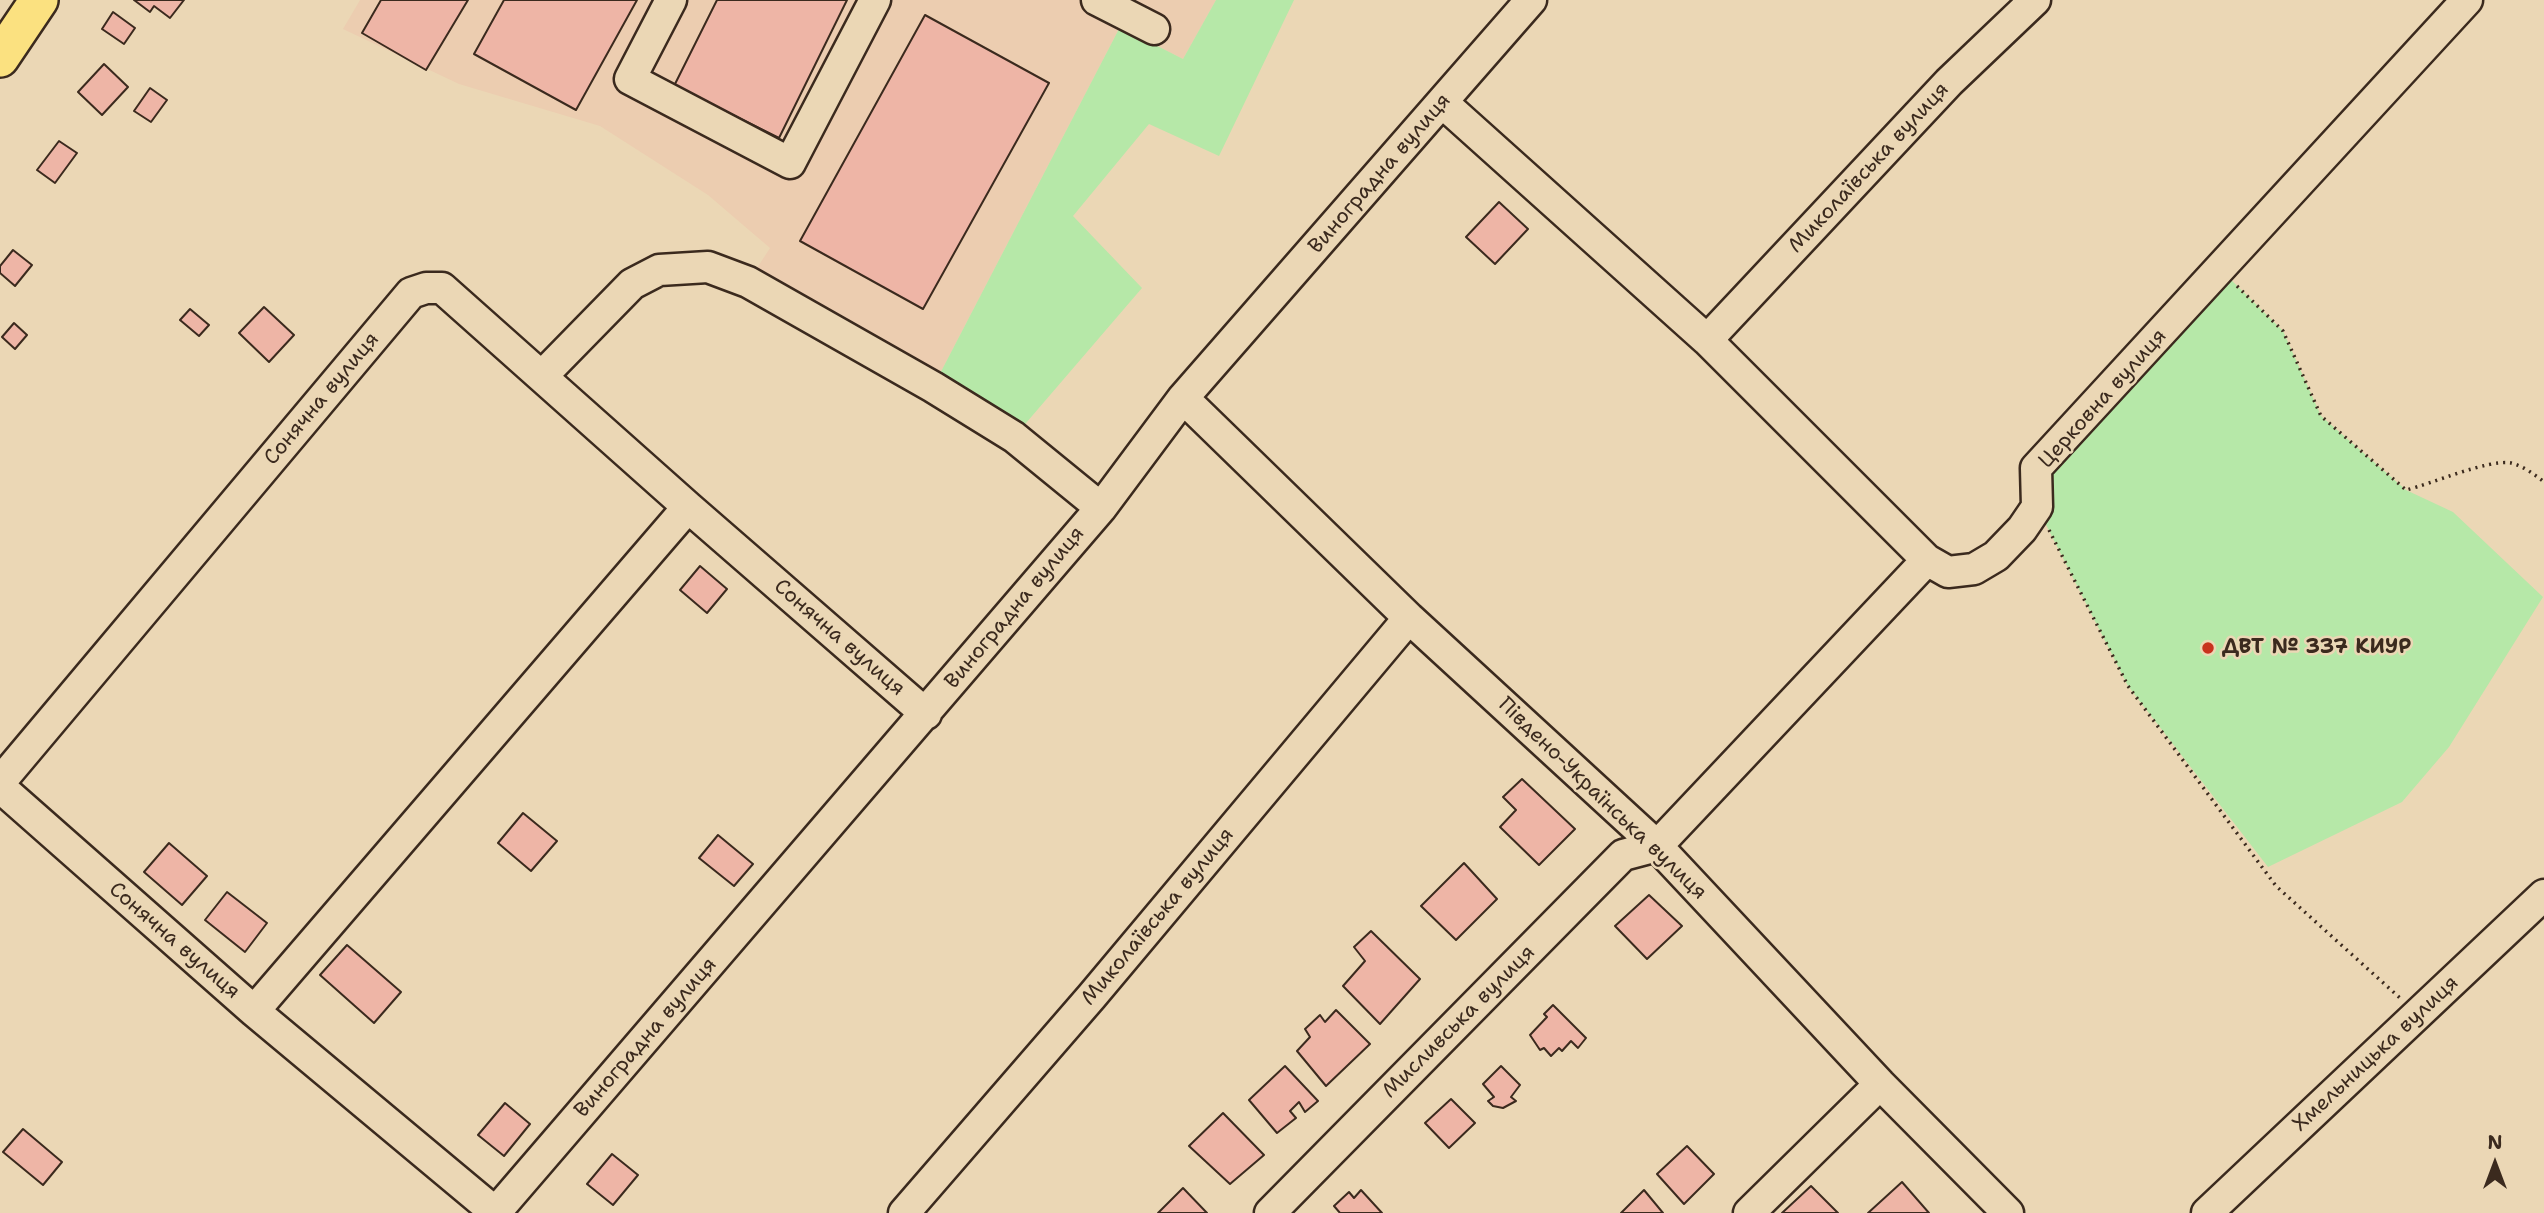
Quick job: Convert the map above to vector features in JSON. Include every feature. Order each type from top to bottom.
[{"type":"main road","points":[[0,58],[39,0]]},
{"type":"street","points":[[671,0],[630,79],[790,163],[875,0]]},
{"type":"street","points":[[1097,0],[1154,29]]},
{"type":"street","name":"Виноградна вулиця","points":[[496,1213],[1101,508],[1183,398],[1444,103],[1531,0]]},
{"type":"street","name":"Миколаївська вулиця","points":[[1707,340],[1949,82],[2035,0]]},
{"type":"street","name":"Церковна вулиця","points":[[2037,507],[2036,468],[2467,0]]},
{"type":"street","points":[[1444,103],[1707,340],[1927,560],[1948,572],[1974,569],[1996,556],[2022,529],[2037,507]]},
{"type":"street","points":[[542,376],[632,285],[659,270],[708,267],[748,282],[1002,430],[1101,508]]},
{"type":"street","name":"Сонячна вулиця","points":[[0,782],[411,293],[426,288],[442,288],[926,714]]},
{"type":"street","name":"Південо-Українська вулиця","points":[[1183,398],[1409,618],[1657,846],[1880,1084],[2008,1213]]},
{"type":"street","name":"Сонячна вулиця","points":[[254,1011],[688,507]]},
{"type":"street","points":[[1657,846],[1927,560]]},
{"type":"street","name":"Миколаївська вулиця","points":[[904,1213],[1092,996],[1409,618]]},
{"type":"street","name":"Сонячна вулиця","points":[[0,787],[254,1011],[496,1213]]},
{"type":"street","name":"Мисливська вулиця","points":[[1270,1213],[1622,855],[1657,846]]},
{"type":"street","name":"Хмельницька вулиця","points":[[2207,1213],[2544,895]]},
{"type":"street","points":[[1749,1213],[1880,1084]]},
{"type":"path","points":[[2221,270],[2283,331],[2321,416],[2406,490],[2483,467],[2509,463],[2528,470],[2544,482]]},
{"type":"path","points":[[2037,507],[2128,686],[2276,886],[2418,1014]]},
{"type":"shaded area","points":[[360,0],[1216,0],[1183,59],[1120,27],[933,387],[748,282],[770,248],[708,195],[600,126],[459,84],[343,29]]},
{"type":"green space","points":[[1216,0],[1294,0],[1219,156],[1149,124],[1073,216],[1142,288],[1014,437],[933,387],[1120,27],[1183,59]]},
{"type":"green space","points":[[2221,270],[2283,331],[2321,416],[2406,490],[2453,512],[2543,597],[2449,747],[2402,802],[2268,867],[2128,686],[2037,507],[2036,468]]},
{"type":"building","points":[[134,0],[184,0],[170,18],[154,6],[150,12]]},
{"type":"building","points":[[381,0],[468,0],[426,70],[362,33]]},
{"type":"building","points":[[504,0],[637,0],[576,110],[474,54]]},
{"type":"building","points":[[717,0],[847,0],[779,138],[674,86]]},
{"type":"building","points":[[113,12],[135,28],[124,44],[102,29]]},
{"type":"building","points":[[925,15],[1049,83],[923,309],[800,241]]},
{"type":"building","points":[[104,64],[128,87],[102,115],[78,92]]},
{"type":"building","points":[[150,88],[167,100],[151,122],[134,111]]},
{"type":"building","points":[[59,141],[77,153],[55,183],[37,170]]},
{"type":"building","points":[[1499,202],[1528,229],[1495,264],[1466,237]]},
{"type":"building","points":[[13,250],[32,265],[15,286],[0,273],[0,266]]},
{"type":"building","points":[[264,307],[294,335],[269,362],[239,333]]},
{"type":"building","points":[[190,309],[209,325],[199,336],[180,320]]},
{"type":"building","points":[[14,323],[27,335],[15,349],[2,337]]},
{"type":"building","points":[[700,566],[727,589],[707,613],[680,590]]},
{"type":"building","points":[[1522,779],[1575,829],[1539,865],[1500,827],[1516,810],[1503,797]]},
{"type":"building","points":[[523,813],[557,841],[531,871],[498,843]]},
{"type":"building","points":[[718,835],[753,864],[734,886],[699,858]]},
{"type":"building","points":[[169,843],[207,876],[182,905],[144,872]]},
{"type":"building","points":[[1464,863],[1497,899],[1456,940],[1421,906]]},
{"type":"building","points":[[227,892],[267,923],[245,952],[205,920]]},
{"type":"building","points":[[1649,895],[1682,926],[1647,959],[1615,926]]},
{"type":"building","points":[[1371,931],[1420,979],[1380,1024],[1343,986],[1365,961],[1354,947]]},
{"type":"building","points":[[347,945],[401,992],[374,1023],[320,975]]},
{"type":"building","points":[[1553,1005],[1586,1038],[1578,1048],[1571,1041],[1562,1051],[1559,1048],[1551,1056],[1544,1048],[1540,1050],[1530,1035],[1547,1017],[1544,1014]]},
{"type":"building","points":[[1336,1010],[1370,1044],[1326,1086],[1297,1051],[1310,1037],[1305,1029],[1320,1015],[1325,1022]]},
{"type":"building","points":[[1285,1066],[1318,1101],[1305,1112],[1299,1102],[1290,1111],[1296,1118],[1277,1133],[1249,1100]]},
{"type":"building","points":[[1501,1066],[1520,1085],[1511,1097],[1516,1101],[1503,1108],[1493,1106],[1488,1101],[1494,1097],[1483,1084]]},
{"type":"building","points":[[1451,1099],[1475,1123],[1449,1148],[1425,1123]]},
{"type":"building","points":[[505,1103],[530,1124],[504,1156],[478,1135]]},
{"type":"building","points":[[1223,1113],[1264,1155],[1230,1184],[1189,1146]]},
{"type":"building","points":[[23,1129],[62,1162],[43,1185],[3,1152]]},
{"type":"building","points":[[1687,1146],[1714,1174],[1684,1204],[1657,1174]]},
{"type":"building","points":[[612,1154],[638,1175],[613,1205],[587,1184]]},
{"type":"building","points":[[1902,1182],[1929,1213],[1868,1213]]},
{"type":"building","points":[[1811,1186],[1838,1213],[1782,1213]]},
{"type":"building","points":[[1183,1188],[1207,1213],[1158,1213]]},
{"type":"building","points":[[1361,1190],[1382,1213],[1340,1213],[1334,1206],[1349,1192],[1354,1198]]},
{"type":"building","points":[[1644,1190],[1663,1213],[1621,1213]]},
{"type":"place","name":"ДВТ № 337 КИУР","points":[[2208,648]]}]
